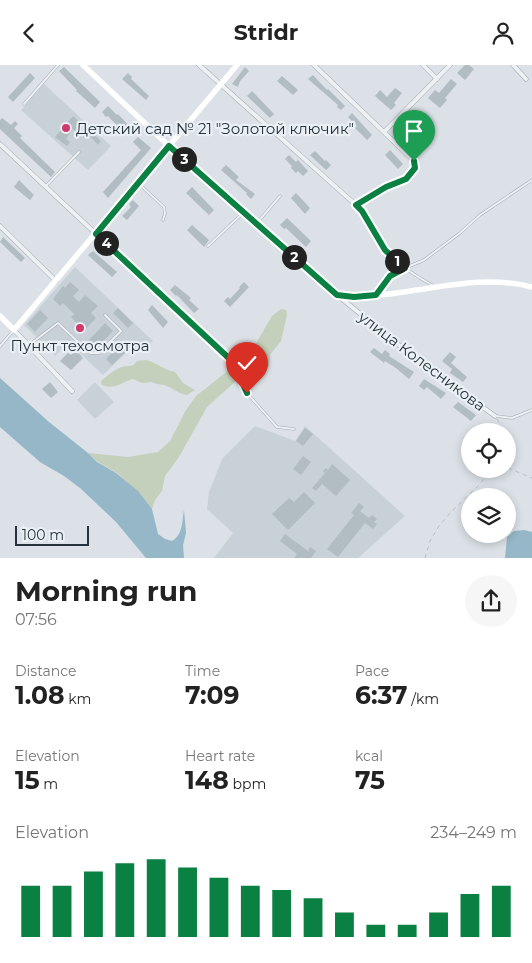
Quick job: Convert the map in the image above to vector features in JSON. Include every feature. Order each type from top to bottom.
[{"type":"street","name":"улица Колесникова","points":[[83,65],[169,146],[337,295],[420,362],[495,416]]},
{"type":"street","points":[[199,65],[220,86],[356,205]]},
{"type":"street","points":[[14,331],[238,65]]},
{"type":"street","points":[[314,65],[414,161]]},
{"type":"street","points":[[423,65],[437,79]]},
{"type":"street","points":[[384,132],[450,65]]},
{"type":"street","points":[[513,65],[526,79]]},
{"type":"street","points":[[0,144],[233,362]]},
{"type":"street","points":[[0,226],[56,281]]},
{"type":"street","points":[[337,295],[360,297],[488,282],[515,283],[532,287]]},
{"type":"street","points":[[0,316],[72,391]]},
{"type":"lane","points":[[24,103],[58,65]]},
{"type":"lane","points":[[526,79],[532,81]]},
{"type":"lane","points":[[45,187],[79,152]]},
{"type":"lane","points":[[414,161],[415,168],[406,179],[386,187],[356,205],[362,211],[385,250],[410,272],[436,287]]},
{"type":"lane","points":[[376,295],[390,276],[424,260],[460,233],[480,215],[532,180]]},
{"type":"lane","points":[[138,183],[164,207],[163,219]]},
{"type":"lane","points":[[257,223],[280,196]]},
{"type":"lane","points":[[208,246],[244,212]]},
{"type":"lane","points":[[28,345],[58,323],[90,353],[99,353],[121,331],[104,315]]},
{"type":"lane","points":[[0,346],[14,331]]},
{"type":"lane","points":[[233,362],[247,393],[277,427],[294,429]]},
{"type":"lane","points":[[495,416],[512,418],[532,410]]},
{"type":"path","points":[[495,416],[499,423]]},
{"type":"path","points":[[516,471],[532,478]]},
{"type":"path","points":[[425,558],[430,541],[439,526],[484,478]]},
{"type":"shaded area","name":"Детский сад № 21 \"Золотой ключик\"","points":[[44,84],[111,146],[88,170],[21,110]]},
{"type":"shaded area","points":[[75,267],[153,341],[143,350],[132,347],[103,375],[68,342],[55,356],[24,325]]},
{"type":"shaded area","points":[[95,382],[114,402],[95,419],[77,400]]},
{"type":"shaded area","points":[[255,426],[295,441],[305,426],[405,516],[358,558],[214,558],[233,533],[207,509],[209,492],[222,459]]},
{"type":"green space","points":[[281,309],[286,310],[287,315],[281,341],[270,355],[269,366],[266,371],[262,374],[236,381],[207,407],[179,457],[165,476],[162,491],[155,500],[152,509],[123,478],[88,453],[128,457],[158,452],[170,441],[186,410],[196,396],[239,362],[255,345],[272,316]]},
{"type":"green space","points":[[146,360],[175,372],[183,383],[195,390],[187,395],[164,385],[151,382],[142,383],[133,379],[111,387],[102,385],[101,381],[117,369],[132,365],[137,361]]},
{"type":"water","points":[[0,378],[97,462],[116,473],[138,491],[152,509],[158,534],[165,539],[172,541],[178,535],[184,510],[186,533],[183,545],[184,558],[146,558],[116,522],[80,488],[40,462],[0,427]]},
{"type":"water","points":[[516,531],[532,532],[532,558],[505,558],[506,543],[516,543]]},
{"type":"building","points":[[465,65],[469,65],[474,69],[465,80],[457,73]]},
{"type":"building","points":[[64,67],[100,102],[95,108],[76,91],[59,71]]},
{"type":"building","points":[[245,67],[249,71],[240,81],[238,87],[232,84]]},
{"type":"building","points":[[30,73],[35,78],[13,102],[8,97]]},
{"type":"building","points":[[128,73],[132,77],[131,79],[149,96],[146,100],[122,79]]},
{"type":"building","points":[[313,75],[345,106],[341,110],[337,107],[338,105],[308,79]]},
{"type":"building","points":[[282,76],[298,90],[293,95],[277,81]]},
{"type":"building","points":[[451,79],[457,84],[445,98],[447,100],[440,108],[428,98],[435,90],[439,93]]},
{"type":"building","points":[[395,88],[402,93],[391,110],[375,96],[380,90],[387,97]]},
{"type":"building","points":[[252,91],[274,114],[270,118],[247,96]]},
{"type":"building","points":[[108,106],[131,128],[125,134],[102,112]]},
{"type":"building","points":[[352,113],[372,135],[367,140],[355,128],[357,126],[348,117]]},
{"type":"building","points":[[73,116],[101,141],[98,145],[89,135],[86,139],[73,129],[66,139],[70,142],[67,146],[55,137]]},
{"type":"building","points":[[411,117],[420,124],[410,135],[402,128]]},
{"type":"building","points":[[2,118],[11,125],[15,121],[18,124],[14,128],[22,136],[20,138],[55,172],[51,177],[0,129],[0,120]]},
{"type":"building","points":[[138,137],[151,148],[108,198],[103,192],[141,150],[133,142]]},
{"type":"building","points":[[390,150],[403,164],[398,169],[385,155]]},
{"type":"building","points":[[315,151],[331,165],[326,170],[310,155]]},
{"type":"building","points":[[289,155],[296,162],[298,160],[308,171],[303,176],[298,171],[296,173],[285,159]]},
{"type":"building","points":[[226,165],[239,177],[236,180],[255,194],[251,199],[247,193],[221,170]]},
{"type":"building","points":[[19,180],[34,195],[30,200],[14,187]]},
{"type":"building","points":[[192,187],[214,210],[209,215],[186,193]]},
{"type":"building","points":[[296,193],[310,208],[305,214],[291,198]]},
{"type":"building","points":[[133,200],[139,206],[127,220],[122,216],[131,207],[129,204]]},
{"type":"building","points":[[287,218],[311,241],[306,247],[286,228],[284,229],[280,225]]},
{"type":"building","points":[[192,225],[209,240],[204,247],[187,230]]},
{"type":"building","points":[[3,237],[25,258],[21,262],[0,242]]},
{"type":"building","points":[[93,251],[117,272],[112,277],[88,255]]},
{"type":"building","points":[[70,282],[79,290],[73,296],[79,302],[85,295],[98,306],[91,313],[96,318],[81,334],[73,327],[77,323],[71,317],[74,314],[63,303],[60,306],[53,299],[63,286],[65,288]]},
{"type":"building","points":[[244,282],[249,287],[230,307],[224,301],[228,297],[230,299]]},
{"type":"building","points":[[175,285],[191,298],[189,300],[199,309],[194,313],[170,290]]},
{"type":"building","points":[[152,305],[168,322],[163,328],[148,310]]},
{"type":"building","points":[[118,308],[133,323],[128,328],[113,313]]},
{"type":"building","points":[[40,310],[48,318],[35,332],[27,324]]},
{"type":"building","points":[[105,323],[113,331],[96,349],[88,341]]},
{"type":"building","points":[[125,340],[131,347],[112,365],[106,359]]},
{"type":"building","points":[[374,348],[382,354],[385,350],[390,354],[389,356],[414,372],[409,379],[396,368],[385,361],[384,363],[370,352]]},
{"type":"building","points":[[76,350],[83,358],[71,370],[60,361],[68,353],[71,355]]},
{"type":"building","points":[[450,352],[456,357],[451,363],[467,377],[463,382],[450,373],[452,369],[442,361]]},
{"type":"building","points":[[424,379],[446,393],[441,399],[427,387],[424,390],[419,386]]},
{"type":"building","points":[[50,382],[58,392],[51,398],[42,389]]},
{"type":"building","points":[[458,402],[476,415],[471,421],[453,407]]},
{"type":"building","points":[[305,428],[313,434],[303,446],[296,441]]},
{"type":"building","points":[[303,456],[311,462],[301,475],[293,469]]},
{"type":"building","points":[[332,464],[350,480],[336,496],[322,484],[316,491],[312,488],[325,473],[323,471],[326,468],[328,470]]},
{"type":"building","points":[[304,492],[315,503],[288,530],[272,514],[289,498],[294,502]]},
{"type":"building","points":[[359,503],[364,507],[360,511],[369,518],[372,515],[377,519],[374,522],[377,524],[373,529],[365,523],[338,557],[327,549],[354,515],[351,513]]},
{"type":"building","points":[[285,534],[308,551],[310,547],[316,551],[311,558],[294,558],[297,554],[280,541]]},
{"type":"place","name":"Детский сад № 21 \"Золотой ключик\"","points":[[66,128]]},
{"type":"place","name":"Пункт техосмотра","points":[[80,328]]},
{"type":"route","points":[[247,393],[233,362],[96,234],[169,146],[337,295],[367,297],[376,295],[390,276],[405,268],[385,250],[362,211],[356,205],[386,187],[406,179],[415,168],[414,161]]}]
